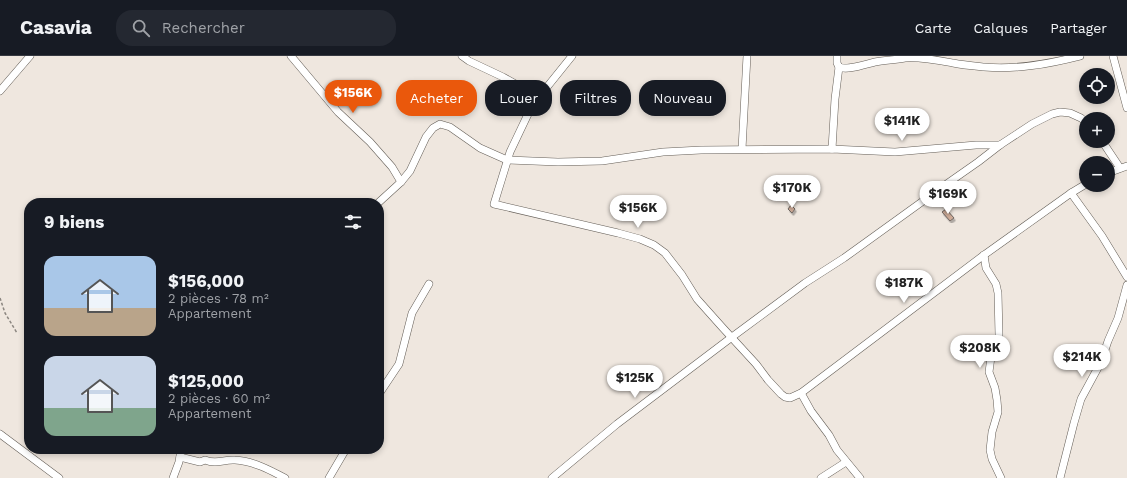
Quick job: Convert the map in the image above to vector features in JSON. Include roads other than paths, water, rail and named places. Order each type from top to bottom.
[{"type":"street","points":[[0,91],[30,56]]},
{"type":"street","points":[[290,56],[338,112],[370,142],[392,167],[401,182]]},
{"type":"street","points":[[462,56],[469,61],[508,80]]},
{"type":"street","points":[[552,81],[572,56]]},
{"type":"street","points":[[742,149],[747,56]]},
{"type":"street","points":[[832,149],[835,99],[839,67],[837,64],[837,56]]},
{"type":"street","points":[[839,67],[842,69],[874,62],[915,58],[931,58],[954,64],[985,67],[1021,67],[1044,64],[1080,56]]},
{"type":"street","points":[[1113,56],[1127,108]]},
{"type":"street","points":[[552,478],[618,424],[732,337],[1000,145],[1032,124],[1052,114],[1060,112],[1070,113],[1079,117]]},
{"type":"street","points":[[527,116],[507,160],[494,204],[618,233],[654,245],[665,253],[682,275],[697,299],[756,364],[768,380],[781,394],[790,398],[801,393],[984,255],[1079,188]]},
{"type":"street","points":[[383,198],[401,182],[410,171],[426,137],[433,128],[440,124],[450,127],[480,148],[507,160],[558,162],[602,161],[663,152],[742,149],[832,149],[895,152],[976,145],[1000,145]]},
{"type":"street","points":[[1108,148],[1124,167]]},
{"type":"street","points":[[1070,193],[1102,236],[1127,277]]},
{"type":"street","points":[[984,255],[986,268],[996,284],[998,293],[999,335],[991,357],[989,372],[995,388],[998,412],[992,432],[990,450],[1001,478]]},
{"type":"street","points":[[384,386],[399,364],[412,313],[429,284]]},
{"type":"street","points":[[1060,478],[1081,399],[1101,362],[1118,318],[1127,285]]},
{"type":"street","points":[[801,393],[811,411],[829,435],[837,450],[860,478]]},
{"type":"street","points":[[0,434],[24,452]]},
{"type":"street","points":[[27,454],[59,478]]},
{"type":"street","points":[[173,478],[180,454]]},
{"type":"street","points":[[329,478],[343,454]]},
{"type":"street","points":[[180,457],[200,462],[205,460],[210,462],[228,460],[243,461],[267,469],[285,478]]},
{"type":"street","points":[[821,478],[846,462]]}]
